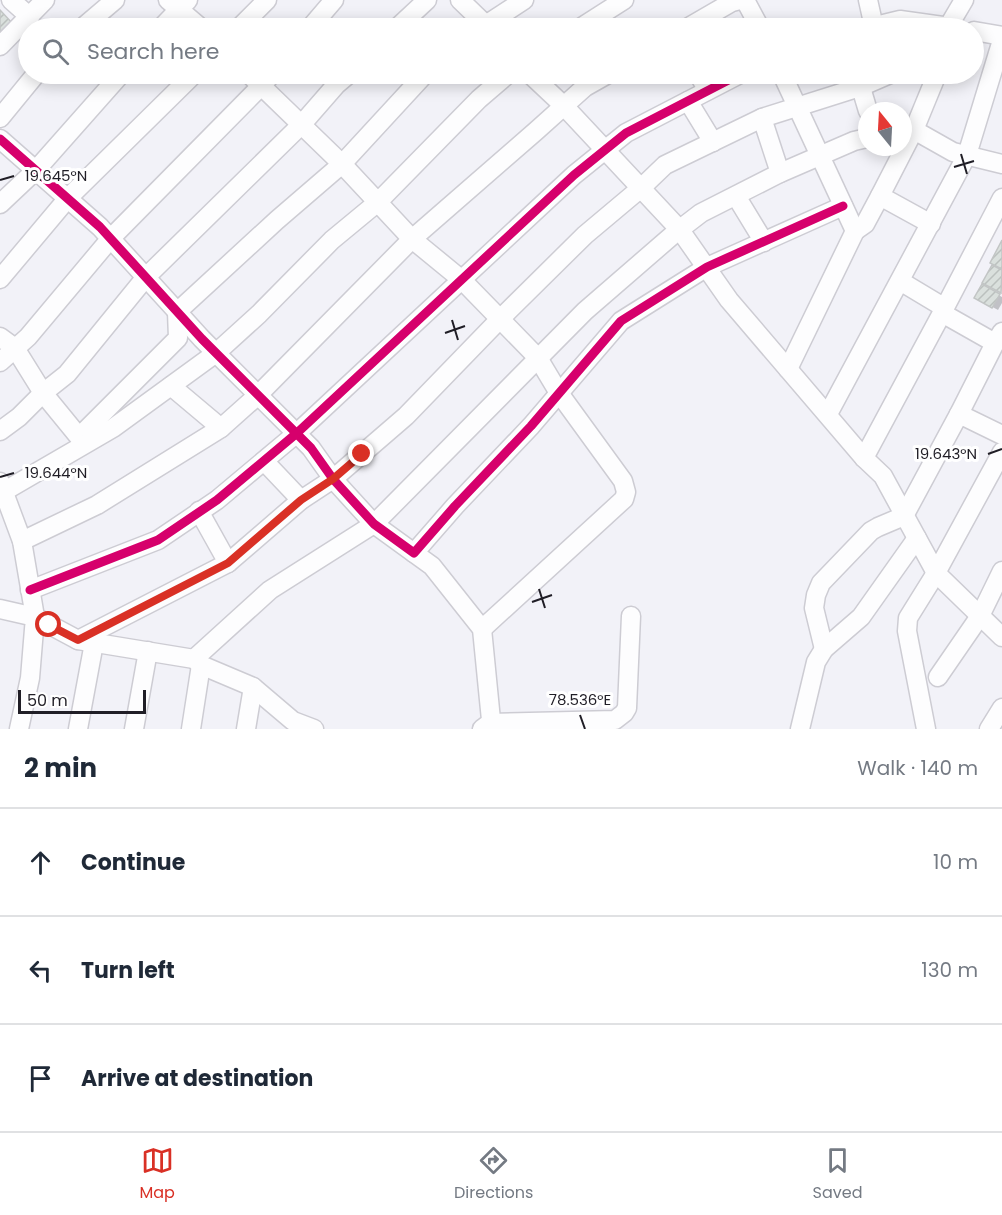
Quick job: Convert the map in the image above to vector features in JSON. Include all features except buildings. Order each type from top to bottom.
[{"type":"street","points":[[11,0],[23,18]]},
{"type":"street","points":[[32,18],[45,0]]},
{"type":"street","points":[[94,18],[115,0]]},
{"type":"street","points":[[249,18],[267,0]]},
{"type":"street","points":[[319,18],[334,0]]},
{"type":"street","points":[[408,18],[427,0]]},
{"type":"street","points":[[460,0],[477,18]]},
{"type":"street","points":[[498,18],[524,0]]},
{"type":"street","points":[[596,18],[624,0]]},
{"type":"street","points":[[704,18],[732,2],[740,0]]},
{"type":"street","points":[[745,0],[755,18]]},
{"type":"street","points":[[868,0],[870,18]]},
{"type":"street","points":[[957,18],[964,0]]},
{"type":"street","points":[[168,18],[179,3],[192,18]]},
{"type":"street","points":[[0,46],[18,32]]},
{"type":"street","points":[[984,33],[1002,36]]},
{"type":"street","points":[[828,414],[968,155],[1002,40]]},
{"type":"street","points":[[0,118],[28,84]]},
{"type":"street","points":[[0,204],[36,170],[112,84]]},
{"type":"street","points":[[0,279],[68,198],[184,84]]},
{"type":"street","points":[[0,362],[28,336],[111,238],[255,84]]},
{"type":"street","points":[[266,84],[412,239],[462,280],[538,358],[559,393],[623,481],[626,492],[624,499],[482,629]]},
{"type":"street","points":[[0,431],[67,374],[146,277],[302,124],[337,84]]},
{"type":"street","points":[[53,463],[178,338],[177,312],[342,164],[416,84]]},
{"type":"street","points":[[19,729],[30,678],[35,617],[22,541],[2,487],[53,463],[113,428],[216,353],[259,314],[332,240],[378,202],[496,84]]},
{"type":"street","points":[[541,84],[680,230],[729,300],[864,458],[883,476],[936,573],[1002,637]]},
{"type":"street","points":[[22,541],[97,505],[220,428],[258,395],[412,239],[590,84]]},
{"type":"street","points":[[704,84],[708,90]]},
{"type":"street","points":[[30,590],[158,540],[217,500],[297,433],[574,176],[605,150],[626,133],[720,84]]},
{"type":"street","points":[[787,84],[855,231]]},
{"type":"street","points":[[86,641],[228,562],[301,500],[333,479],[406,416],[585,235],[665,165],[762,118],[849,84]]},
{"type":"street","points":[[860,84],[865,102]]},
{"type":"street","points":[[912,125],[932,84]]},
{"type":"street","points":[[688,101],[713,142]]},
{"type":"street","points":[[762,118],[780,173]]},
{"type":"street","points":[[912,132],[953,152],[1002,164]]},
{"type":"street","points":[[0,140],[111,238],[216,353],[311,448],[333,479],[374,524],[432,566],[482,629],[491,720],[485,726]]},
{"type":"street","points":[[191,729],[198,662],[270,590],[374,524],[585,311],[701,213],[820,154],[858,140]]},
{"type":"street","points":[[788,369],[855,231],[865,224],[898,156]]},
{"type":"street","points":[[736,196],[764,242]]},
{"type":"street","points":[[880,196],[931,224]]},
{"type":"street","points":[[864,458],[1002,198]]},
{"type":"street","points":[[414,553],[531,426],[621,321],[707,267],[843,206]]},
{"type":"street","points":[[824,649],[814,608],[821,583],[871,531],[904,516],[998,338],[944,310],[900,281]]},
{"type":"street","points":[[0,337],[15,348],[43,393],[79,437]]},
{"type":"street","points":[[171,386],[220,428]]},
{"type":"street","points":[[959,414],[1002,435]]},
{"type":"street","points":[[926,729],[907,630],[908,618],[936,573],[1002,452]]},
{"type":"street","points":[[264,461],[301,500]]},
{"type":"street","points":[[199,511],[228,562]]},
{"type":"street","points":[[800,729],[816,662],[824,649],[861,617],[917,538]]},
{"type":"street","points":[[938,677],[980,616],[1002,571]]},
{"type":"street","points":[[0,609],[35,617],[86,641],[198,662],[253,687],[293,721],[314,729]]},
{"type":"street","points":[[485,726],[615,720],[620,717],[627,708],[631,616]]},
{"type":"street","points":[[78,729],[86,641]]},
{"type":"street","points":[[135,729],[148,651]]},
{"type":"street","points":[[246,729],[253,687]]},
{"type":"street","points":[[989,729],[1002,708]]},
{"type":"cycle path","points":[[30,590],[158,540],[217,500],[297,433],[574,175],[626,133],[721,84]]},
{"type":"cycle path","points":[[0,139],[100,227],[202,339],[311,448],[333,479],[374,524],[414,553],[531,426],[621,321],[707,267],[843,206]]},
{"type":"route","points":[[49,625],[78,640],[228,563],[301,500],[333,479],[362,454]]}]
